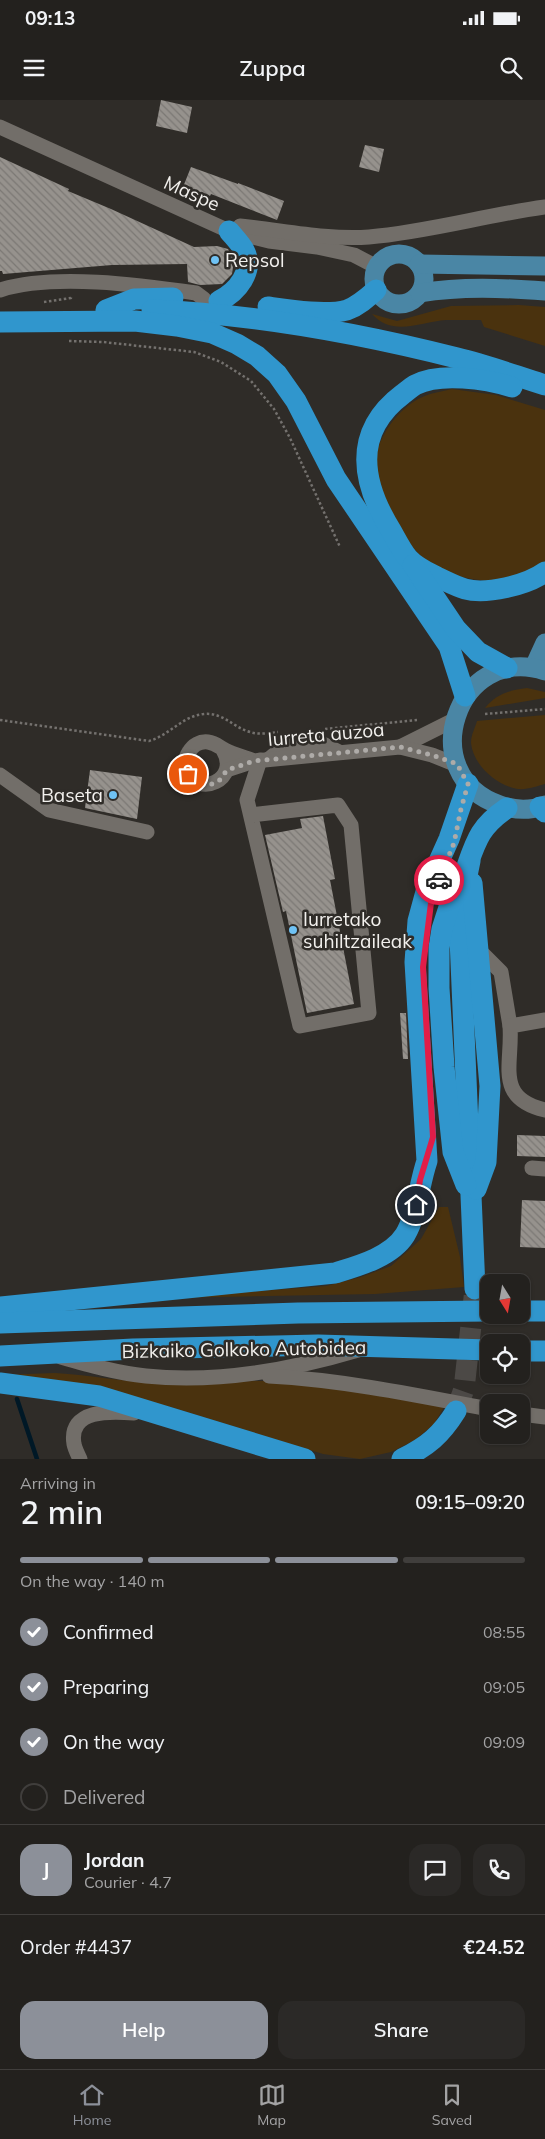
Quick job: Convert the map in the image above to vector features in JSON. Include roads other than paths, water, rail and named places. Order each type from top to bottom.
[{"type":"highway","points":[[212,300],[238,288],[245,276],[244,251],[219,227]]},
{"type":"highway","points":[[106,310],[134,299],[212,300],[285,309],[331,312],[346,310],[358,304],[376,290]]},
{"type":"highway","points":[[0,318],[106,310],[185,311],[259,319],[326,330],[459,358],[545,385]]},
{"type":"highway","points":[[0,322],[135,321],[177,326],[212,333],[237,344],[257,356],[277,374],[296,401],[336,479],[449,646],[465,696]]},
{"type":"highway","points":[[507,668],[478,652],[456,629],[408,558],[376,504],[367,474],[368,444],[377,420],[392,402],[415,385],[439,379],[468,378],[508,386],[545,398]]},
{"type":"highway","points":[[408,558],[424,571],[466,589],[492,590],[518,585],[545,572]]},
{"type":"highway","points":[[0,1307],[335,1273],[370,1262],[386,1252],[404,1235],[416,1205],[423,1171],[406,984],[408,926],[413,904],[424,876],[451,822],[461,809],[468,784]]},
{"type":"highway","points":[[475,1289],[458,915],[470,860],[479,834],[492,818],[508,808]]},
{"type":"highway","points":[[470,860],[490,1086],[486,1162],[472,1199]]},
{"type":"highway","name":"Bizkaiko Golkoko Autobidea","points":[[0,1323],[298,1313],[480,1311]]},
{"type":"highway","points":[[530,1311],[545,1311]]},
{"type":"highway","name":"Bizkaiko Golkoko Autobidea","points":[[0,1356],[133,1349],[318,1345],[480,1350]]},
{"type":"highway","points":[[530,1351],[545,1351]]},
{"type":"highway","points":[[0,1383],[99,1396],[173,1417],[305,1459]]},
{"type":"highway","points":[[402,1459],[423,1449],[437,1437],[456,1411]]},
{"type":"main road","points":[[545,266],[419,264],[408,256],[400,254],[387,257],[377,268],[374,283],[376,290],[386,301],[394,304],[408,302],[420,293],[448,290],[505,288],[545,290]]},
{"type":"main road","points":[[419,264],[424,279],[420,293]]},
{"type":"main road","points":[[543,808],[508,808],[493,803],[480,794],[468,784],[457,764],[452,742],[454,720],[465,696],[491,674],[507,668],[539,669],[545,643]]},
{"type":"street","name":"Maspe","points":[[0,127],[219,227],[269,241],[317,247],[354,255],[377,268]]},
{"type":"street","points":[[219,227],[366,237],[400,234],[545,207]]},
{"type":"street","points":[[0,290],[13,286],[68,283],[174,290],[196,293],[212,300]]},
{"type":"street","points":[[400,747],[454,720]]},
{"type":"street","points":[[224,750],[228,763],[227,770],[219,781],[206,784],[193,779],[186,768],[188,754],[198,744],[212,742],[224,750],[261,760]]},
{"type":"street","name":"Iurreta auzoa","points":[[261,760],[287,744],[319,742],[340,752],[400,747]]},
{"type":"street","points":[[400,747],[457,764]]},
{"type":"street","points":[[227,770],[261,760]]},
{"type":"street","points":[[251,815],[338,805],[351,825],[370,1013],[300,1026],[247,800],[261,760]]},
{"type":"street","points":[[0,775],[49,810],[147,832]]},
{"type":"street","points":[[478,949],[500,972],[510,1026],[508,1081],[513,1093],[521,1100],[545,1110]]},
{"type":"street","points":[[510,1026],[545,1020]]},
{"type":"street","points":[[47,1353],[94,1367],[147,1376],[216,1377],[327,1360],[370,1347]]},
{"type":"street","points":[[238,1374],[300,1378],[396,1391],[480,1406]]},
{"type":"street","points":[[80,1459],[74,1444],[75,1430],[82,1419],[100,1412],[173,1417]]},
{"type":"street","points":[[530,1415],[545,1416]]},
{"type":"waterway","points":[[17,1399],[37,1459]]},
{"type":"tunnel","points":[[456,1411],[464,1389],[475,1289]]},
{"type":"place","name":"Repsol","points":[[215,260]]},
{"type":"place","name":"Baseta","points":[[113,795]]},
{"type":"place","name":"Iurretako suhiltzaileak","points":[[293,930]]}]
